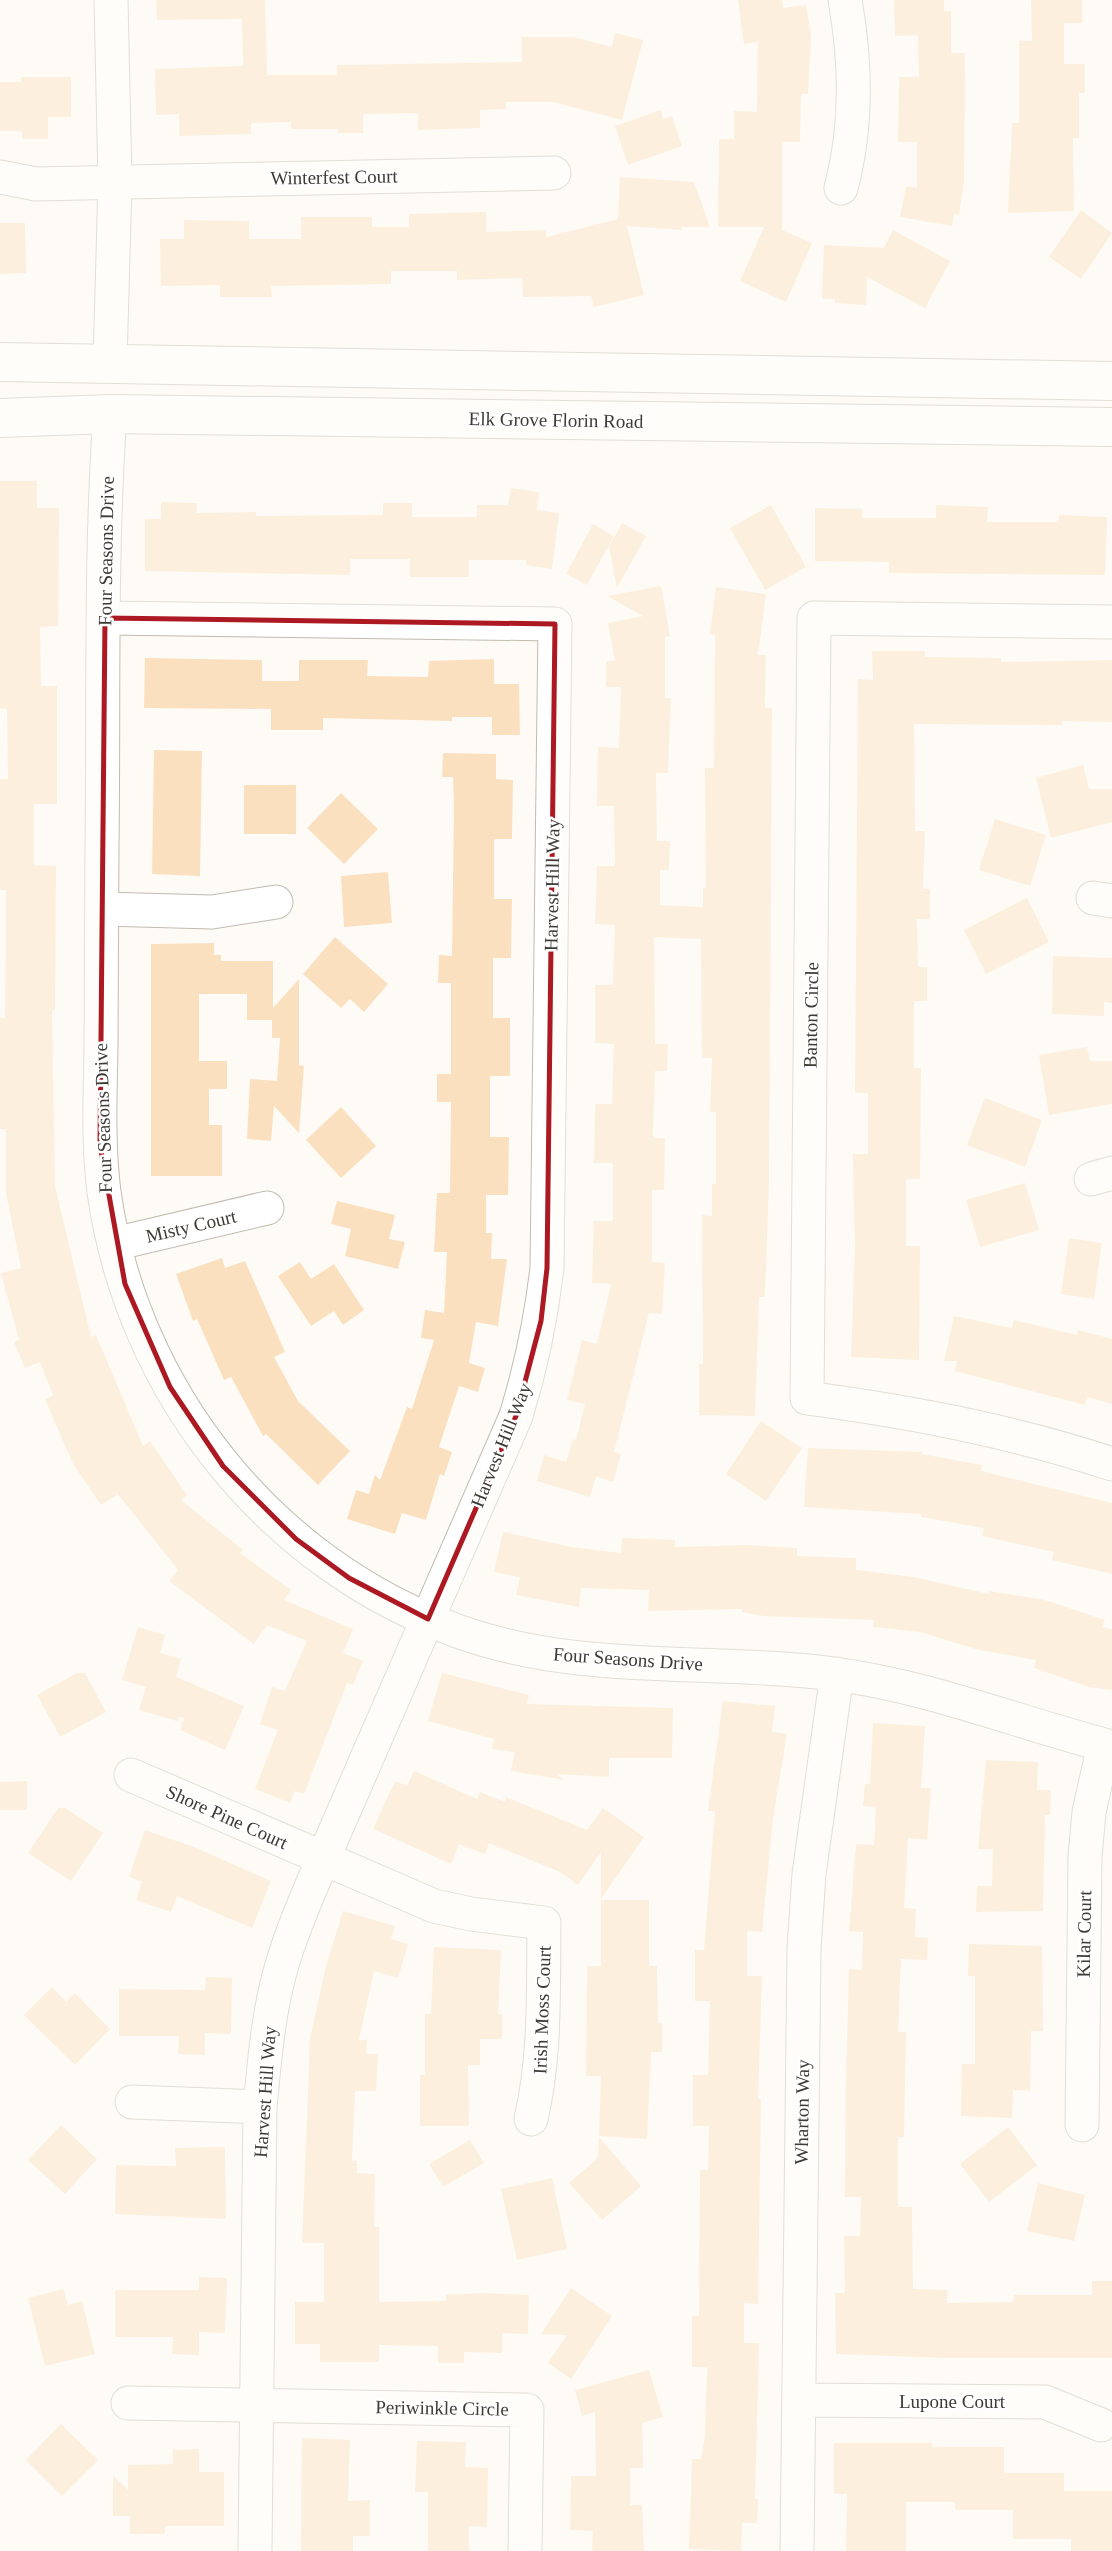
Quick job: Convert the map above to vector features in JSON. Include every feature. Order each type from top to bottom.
[{"type":"main road","points":[[0,362],[1112,381]]},
{"type":"main road","points":[[12,418],[48,394],[99,383],[110,363]]},
{"type":"main road","points":[[110,414],[128,396],[160,394],[361,398],[413,369]]},
{"type":"main road","name":"Elk Grove Florin Road","points":[[12,418],[110,414],[1112,427]]},
{"type":"street","points":[[110,363],[115,181],[111,0]]},
{"type":"street","points":[[841,188],[851,152],[853,111],[845,0]]},
{"type":"street","name":"Winterfest Court","points":[[0,177],[36,184],[554,173]]},
{"type":"street","name":"Four Seasons Drive","points":[[110,414],[105,618],[100,1145],[104,1192],[114,1244],[144,1337],[176,1398],[223,1466],[296,1539],[349,1578],[428,1619],[514,1648],[579,1660],[754,1666],[837,1674],[910,1688],[977,1705],[1108,1746]]},
{"type":"street","name":"Harvest Hill Way","points":[[105,618],[555,624],[547,1269],[541,1321],[532,1365],[516,1416],[323,1859],[292,1933],[276,1988],[265,2043],[260,2107],[255,2551]]},
{"type":"street","name":"Banton Circle","points":[[1112,622],[814,618],[807,1398],[906,1411],[992,1429],[1112,1464]]},
{"type":"street","points":[[102,909],[212,912],[276,902]]},
{"type":"street","name":"Misty Court","points":[[114,1244],[267,1208]]},
{"type":"street","name":"Wharton Way","points":[[797,2551],[804,1949],[809,1874],[837,1674]]},
{"type":"street","name":"Kilar Court","points":[[1082,2125],[1085,1857],[1089,1812],[1108,1746]]},
{"type":"street","name":"Shore Pine Court","points":[[131,1775],[323,1859]]},
{"type":"street","name":"Irish Moss Court","points":[[323,1859],[434,1906],[471,1914],[544,1923],[540,2083],[531,2119]]},
{"type":"street","points":[[132,2102],[260,2107]]},
{"type":"street","name":"Lupone Court","points":[[799,2400],[1045,2402],[1101,2424]]},
{"type":"street","points":[[128,2403],[257,2405]]},
{"type":"street","name":"Periwinkle Circle","points":[[257,2405],[527,2410],[525,2551]]},
{"type":"highlighted area","points":[[105,618],[555,624],[547,1268],[541,1321],[516,1416],[428,1619],[349,1578],[296,1539],[223,1466],[170,1387],[125,1284],[100,1145]]},
{"type":"building","points":[[156,0],[265,0],[267,75],[337,75],[337,65],[522,62],[522,37],[573,37],[612,47],[615,33],[643,40],[622,120],[553,102],[506,102],[506,109],[480,110],[480,128],[418,130],[418,113],[363,114],[363,133],[338,133],[338,129],[291,129],[291,122],[251,123],[251,134],[179,136],[179,114],[156,115],[155,69],[243,66],[242,19],[157,20]]},
{"type":"building","points":[[738,0],[782,0],[783,8],[806,5],[811,34],[808,94],[801,94],[800,142],[782,142],[782,230],[812,243],[786,302],[740,281],[764,227],[718,227],[719,139],[734,139],[734,111],[757,112],[758,42],[744,44]]},
{"type":"building","points":[[894,0],[944,0],[944,11],[951,11],[951,53],[965,53],[964,182],[959,215],[954,214],[952,226],[900,217],[906,186],[917,188],[917,142],[898,142],[899,77],[919,77],[918,35],[895,36]]},
{"type":"building","points":[[1031,0],[1082,0],[1082,23],[1064,23],[1064,64],[1085,64],[1085,93],[1079,93],[1079,138],[1073,138],[1074,211],[1008,213],[1012,123],[1019,123],[1019,41],[1032,41]]},
{"type":"building","points":[[21,77],[71,77],[71,117],[48,117],[48,139],[22,139],[22,131],[0,131],[0,82],[21,82]]},
{"type":"building","points":[[661,110],[663,119],[672,116],[682,146],[628,165],[615,126]]},
{"type":"building","points":[[620,177],[694,182],[710,227],[682,227],[682,230],[627,226],[644,295],[594,307],[591,296],[523,297],[522,278],[457,280],[457,271],[391,271],[391,284],[271,286],[272,297],[220,297],[220,285],[161,286],[160,239],[184,239],[184,220],[249,221],[249,239],[301,239],[301,217],[372,217],[372,227],[409,227],[409,214],[486,212],[486,232],[546,230],[546,237],[618,219]]},
{"type":"building","points":[[1081,210],[1112,233],[1081,279],[1049,257]]},
{"type":"building","points":[[0,223],[25,223],[26,273],[0,274]]},
{"type":"building","points":[[893,230],[950,261],[925,308],[867,277],[866,305],[835,303],[835,299],[822,299],[824,245],[884,248]]},
{"type":"building","points":[[0,481],[37,481],[37,508],[59,508],[58,626],[40,627],[41,686],[57,686],[57,804],[34,804],[34,865],[56,866],[55,1010],[52,1010],[55,1186],[91,1337],[96,1335],[143,1446],[150,1441],[187,1495],[181,1500],[243,1550],[240,1553],[291,1590],[284,1600],[353,1629],[343,1653],[363,1661],[353,1685],[347,1683],[304,1794],[295,1791],[290,1803],[255,1789],[278,1730],[260,1724],[272,1687],[285,1691],[307,1641],[267,1625],[254,1644],[169,1581],[178,1570],[118,1494],[101,1505],[73,1464],[45,1399],[53,1395],[40,1362],[25,1368],[14,1342],[19,1340],[1,1273],[21,1268],[6,1193],[6,1129],[0,1129],[0,1018],[5,1018],[6,890],[0,890],[0,779],[8,779],[7,709],[0,708]]},
{"type":"building","points":[[511,488],[539,492],[537,510],[559,513],[552,569],[526,565],[526,560],[469,560],[469,577],[410,577],[410,559],[350,559],[350,575],[145,571],[145,519],[161,519],[161,502],[197,503],[197,513],[256,512],[256,516],[383,515],[383,503],[412,503],[412,517],[477,517],[477,505],[508,505]]},
{"type":"building","points":[[771,505],[806,567],[765,590],[730,528]]},
{"type":"building","points":[[936,505],[988,507],[987,522],[1059,522],[1059,515],[1107,517],[1105,575],[889,573],[889,562],[815,561],[815,508],[862,509],[862,518],[936,518]]},
{"type":"building","points":[[622,523],[646,536],[617,588],[609,547]]},
{"type":"building","points":[[593,524],[614,536],[587,585],[566,574]]},
{"type":"building","points":[[661,586],[670,636],[665,637],[665,698],[671,698],[668,773],[656,773],[657,841],[670,841],[669,870],[660,870],[660,905],[703,907],[703,888],[706,888],[705,768],[714,768],[715,635],[710,634],[716,587],[766,594],[758,655],[766,655],[765,708],[772,708],[769,1181],[765,1297],[759,1297],[755,1416],[699,1415],[699,1364],[703,1364],[702,1215],[712,1216],[712,1184],[716,1184],[716,1112],[710,1112],[712,1058],[702,1058],[701,939],[654,937],[655,1044],[668,1044],[667,1071],[655,1071],[653,1138],[665,1138],[664,1190],[652,1190],[652,1262],[665,1263],[662,1314],[649,1313],[614,1452],[621,1454],[613,1482],[596,1476],[590,1497],[537,1481],[544,1455],[566,1462],[573,1439],[576,1440],[585,1404],[567,1400],[582,1340],[597,1344],[611,1284],[592,1283],[594,1221],[613,1221],[613,1163],[594,1163],[595,1104],[612,1104],[614,1044],[595,1043],[595,985],[613,985],[615,925],[595,924],[597,866],[615,866],[614,806],[597,806],[598,747],[619,748],[621,687],[606,687],[606,661],[615,661],[608,623],[643,616],[607,596]]},
{"type":"building","points":[[872,651],[925,651],[925,657],[1001,658],[1001,662],[1112,660],[1112,722],[1062,721],[1062,725],[914,724],[915,831],[925,831],[923,889],[930,889],[930,919],[917,919],[918,967],[927,967],[927,1001],[914,1001],[914,1068],[921,1068],[920,1179],[906,1179],[906,1246],[920,1246],[919,1360],[851,1357],[855,1246],[853,1154],[868,1154],[868,1093],[855,1093],[858,679],[873,680]]},
{"type":"building","points":[[145,658],[262,660],[262,681],[299,681],[299,660],[368,660],[367,676],[428,677],[429,661],[494,659],[494,684],[519,684],[520,735],[492,735],[492,717],[452,717],[452,721],[323,718],[323,730],[271,730],[271,709],[144,708]]},
{"type":"building","points":[[154,750],[202,751],[200,876],[152,874]]},
{"type":"building","points":[[443,753],[496,754],[496,779],[513,780],[512,839],[494,839],[494,899],[512,899],[511,958],[493,958],[493,1018],[510,1018],[510,1076],[490,1076],[490,1137],[509,1137],[508,1195],[486,1195],[486,1233],[492,1233],[491,1259],[507,1259],[498,1326],[476,1322],[469,1363],[485,1368],[478,1392],[459,1386],[439,1447],[452,1452],[444,1476],[440,1474],[426,1520],[402,1513],[395,1534],[347,1519],[356,1490],[369,1494],[375,1475],[380,1480],[407,1407],[412,1409],[434,1340],[421,1338],[425,1310],[444,1313],[447,1252],[434,1252],[437,1193],[450,1193],[451,1102],[437,1102],[437,1074],[451,1074],[451,983],[438,983],[439,955],[452,956],[454,805],[453,777],[442,777]]},
{"type":"building","points":[[1083,765],[1089,789],[1112,789],[1112,822],[1051,838],[1036,778]]},
{"type":"building","points":[[244,785],[296,785],[296,834],[244,834]]},
{"type":"building","points":[[341,793],[378,829],[344,864],[307,828]]},
{"type":"building","points":[[995,819],[1046,835],[1030,886],[979,870]]},
{"type":"building","points":[[388,872],[392,923],[344,927],[341,876]]},
{"type":"building","points":[[1027,898],[1049,942],[986,974],[964,930]]},
{"type":"building","points":[[335,937],[388,984],[364,1012],[350,999],[341,1008],[303,974]]},
{"type":"building","points":[[214,943],[214,955],[221,955],[221,961],[273,961],[273,1008],[299,979],[299,1065],[304,1066],[299,1133],[274,1106],[271,1141],[247,1139],[250,1079],[277,1081],[280,1038],[272,1038],[272,1020],[247,1020],[247,994],[199,994],[199,1061],[227,1061],[227,1089],[209,1089],[209,1125],[222,1125],[222,1176],[151,1176],[151,944]]},
{"type":"building","points":[[1053,956],[1112,958],[1112,1003],[1104,1002],[1104,1016],[1052,1014]]},
{"type":"building","points":[[1087,1047],[1090,1061],[1112,1061],[1112,1104],[1049,1115],[1039,1055]]},
{"type":"building","points":[[985,1098],[1042,1120],[1025,1167],[967,1145]]},
{"type":"building","points":[[341,1107],[376,1146],[341,1178],[306,1140]]},
{"type":"building","points":[[1025,1183],[1039,1230],[980,1247],[966,1200]]},
{"type":"building","points":[[337,1201],[395,1215],[389,1239],[405,1242],[398,1269],[345,1256],[351,1229],[331,1224]]},
{"type":"building","points":[[1069,1238],[1102,1243],[1094,1299],[1061,1294]]},
{"type":"building","points":[[222,1258],[225,1268],[245,1261],[285,1352],[274,1357],[298,1401],[350,1451],[318,1485],[266,1434],[263,1436],[231,1377],[224,1380],[197,1319],[193,1321],[176,1274]]},
{"type":"building","points":[[300,1262],[311,1279],[334,1264],[364,1310],[343,1325],[334,1311],[311,1326],[278,1276]]},
{"type":"building","points":[[954,1316],[1012,1328],[1014,1320],[1077,1335],[1078,1330],[1112,1339],[1112,1404],[1087,1397],[1085,1405],[955,1371],[957,1361],[944,1361]]},
{"type":"building","points":[[761,1421],[802,1448],[766,1501],[726,1474]]},
{"type":"building","points":[[808,1448],[922,1452],[982,1465],[981,1471],[1112,1503],[1112,1574],[1052,1560],[1054,1552],[982,1536],[984,1528],[921,1517],[921,1514],[804,1507]]},
{"type":"building","points":[[503,1532],[571,1547],[621,1553],[622,1538],[675,1540],[675,1547],[746,1545],[797,1548],[797,1556],[856,1558],[856,1570],[913,1577],[989,1594],[989,1591],[1045,1600],[1105,1620],[1102,1627],[1112,1629],[1112,1690],[1089,1687],[1034,1668],[1036,1660],[979,1650],[920,1632],[873,1627],[874,1620],[763,1616],[742,1612],[742,1609],[648,1611],[649,1590],[581,1588],[579,1607],[516,1595],[520,1577],[494,1572]]},
{"type":"building","points":[[138,1627],[165,1635],[160,1653],[181,1659],[176,1677],[244,1706],[225,1750],[180,1730],[184,1718],[180,1716],[177,1721],[139,1710],[146,1687],[122,1680]]},
{"type":"building","points":[[77,1673],[85,1673],[106,1712],[60,1737],[37,1695]]},
{"type":"building","points":[[442,1673],[529,1695],[527,1704],[673,1708],[672,1758],[609,1758],[609,1777],[556,1774],[564,1780],[511,1771],[515,1752],[492,1749],[494,1739],[428,1721]]},
{"type":"building","points":[[723,1701],[775,1706],[772,1732],[787,1734],[773,1818],[762,1932],[747,1931],[747,1976],[762,1976],[758,2099],[761,2099],[758,2304],[744,2303],[744,2343],[759,2343],[755,2499],[758,2499],[757,2523],[742,2523],[741,2551],[689,2549],[692,2459],[701,2459],[705,2436],[707,2367],[692,2367],[692,2316],[699,2316],[700,2170],[708,2170],[709,2126],[693,2126],[693,2075],[708,2075],[710,2001],[695,2001],[695,1950],[704,1950],[715,1811],[708,1811]]},
{"type":"building","points":[[873,1723],[925,1726],[921,1788],[931,1788],[927,1840],[908,1838],[904,1908],[916,1909],[915,1937],[928,1938],[927,1960],[901,1959],[898,2032],[906,2032],[904,2137],[898,2137],[898,2207],[912,2207],[913,2289],[948,2290],[947,2303],[1013,2302],[1014,2295],[1092,2295],[1092,2281],[1112,2281],[1112,2358],[946,2358],[836,2354],[835,2293],[845,2293],[844,2236],[860,2236],[861,2197],[845,2197],[846,2075],[849,1969],[862,1970],[863,1932],[849,1931],[856,1844],[874,1845],[876,1807],[863,1806],[865,1784],[870,1784]]},
{"type":"building","points":[[986,1760],[1038,1762],[1037,1790],[1051,1790],[1050,1815],[1045,1815],[1043,1911],[976,1912],[977,1886],[992,1886],[993,1849],[978,1849]]},
{"type":"building","points":[[414,1771],[477,1799],[480,1792],[505,1802],[506,1797],[587,1830],[603,1808],[644,1837],[601,1899],[601,1852],[578,1885],[560,1872],[489,1843],[485,1854],[459,1844],[451,1864],[373,1829],[395,1781],[407,1786]]},
{"type":"building","points":[[27,1781],[27,1810],[0,1810],[0,1782]]},
{"type":"building","points":[[58,1808],[65,1808],[103,1833],[71,1881],[28,1853]]},
{"type":"building","points":[[145,1830],[194,1847],[271,1881],[252,1928],[177,1896],[171,1912],[136,1900],[142,1882],[129,1877]]},
{"type":"building","points":[[601,1900],[649,1900],[649,1966],[657,1966],[658,2023],[662,2023],[662,2052],[651,2052],[647,2139],[599,2136],[601,2076],[586,2076],[587,1966],[601,1966]]},
{"type":"building","points":[[343,1911],[395,1926],[391,1939],[408,1944],[398,1978],[374,1971],[359,2040],[367,2040],[366,2054],[378,2054],[376,2091],[355,2091],[352,2161],[357,2161],[357,2173],[375,2174],[374,2227],[379,2227],[379,2302],[446,2301],[446,2295],[483,2293],[529,2295],[528,2334],[502,2333],[502,2353],[464,2352],[464,2363],[438,2363],[438,2346],[379,2345],[379,2362],[320,2362],[320,2344],[295,2344],[295,2302],[324,2302],[324,2243],[302,2243],[310,2039],[325,1970]]},
{"type":"building","points":[[969,1944],[1042,1946],[1043,2031],[1031,2031],[1030,2091],[1013,2090],[1012,2118],[961,2116],[962,2064],[975,2064],[975,1976],[968,1976]]},
{"type":"building","points":[[434,1947],[501,1950],[498,2014],[502,2014],[502,2039],[480,2039],[480,2065],[468,2065],[469,2126],[420,2126],[420,2075],[425,2075],[425,2014],[431,2014]]},
{"type":"building","points":[[206,1977],[232,1978],[231,2034],[205,2033],[205,2055],[178,2054],[179,2036],[119,2036],[119,1989],[205,1990]]},
{"type":"building","points":[[52,1987],[66,2002],[75,1993],[110,2029],[75,2065],[24,2015]]},
{"type":"building","points":[[61,2125],[97,2159],[65,2194],[28,2160]]},
{"type":"building","points":[[1008,2127],[1037,2165],[989,2202],[960,2164]]},
{"type":"building","points":[[599,2137],[641,2186],[602,2220],[569,2183],[598,2158]]},
{"type":"building","points":[[470,2140],[484,2163],[443,2187],[429,2164]]},
{"type":"building","points":[[225,2147],[226,2219],[115,2214],[116,2165],[176,2166],[175,2148]]},
{"type":"building","points":[[552,2178],[567,2249],[517,2260],[501,2189]]},
{"type":"building","points":[[1038,2183],[1085,2195],[1074,2241],[1027,2231]]},
{"type":"building","points":[[199,2277],[227,2278],[225,2333],[199,2332],[199,2355],[172,2354],[173,2337],[115,2337],[115,2290],[199,2290]]},
{"type":"building","points":[[571,2288],[612,2316],[571,2379],[548,2363],[567,2335],[541,2334]]},
{"type":"building","points":[[63,2289],[68,2305],[82,2301],[95,2354],[45,2366],[28,2298]]},
{"type":"building","points":[[649,2370],[663,2417],[642,2423],[643,2468],[630,2468],[630,2505],[642,2505],[644,2551],[592,2551],[593,2531],[570,2530],[571,2476],[596,2476],[595,2412],[582,2416],[575,2390]]},
{"type":"building","points":[[61,2424],[98,2460],[62,2496],[26,2460]]},
{"type":"building","points":[[302,2438],[350,2440],[348,2501],[370,2500],[370,2536],[353,2536],[353,2551],[301,2551]]},
{"type":"building","points":[[417,2441],[466,2442],[465,2467],[488,2468],[487,2527],[469,2526],[469,2551],[428,2551],[428,2492],[415,2492]]},
{"type":"building","points":[[834,2443],[932,2443],[932,2447],[1004,2447],[1004,2473],[1064,2473],[1064,2491],[1112,2491],[1112,2551],[1071,2551],[1071,2539],[1013,2539],[1013,2510],[955,2510],[955,2502],[906,2502],[906,2551],[846,2551],[847,2494],[834,2494]]},
{"type":"building","points":[[199,2449],[199,2472],[224,2472],[224,2526],[165,2526],[165,2534],[130,2534],[130,2516],[113,2516],[113,2475],[128,2490],[128,2465],[173,2464],[173,2450]]}]
